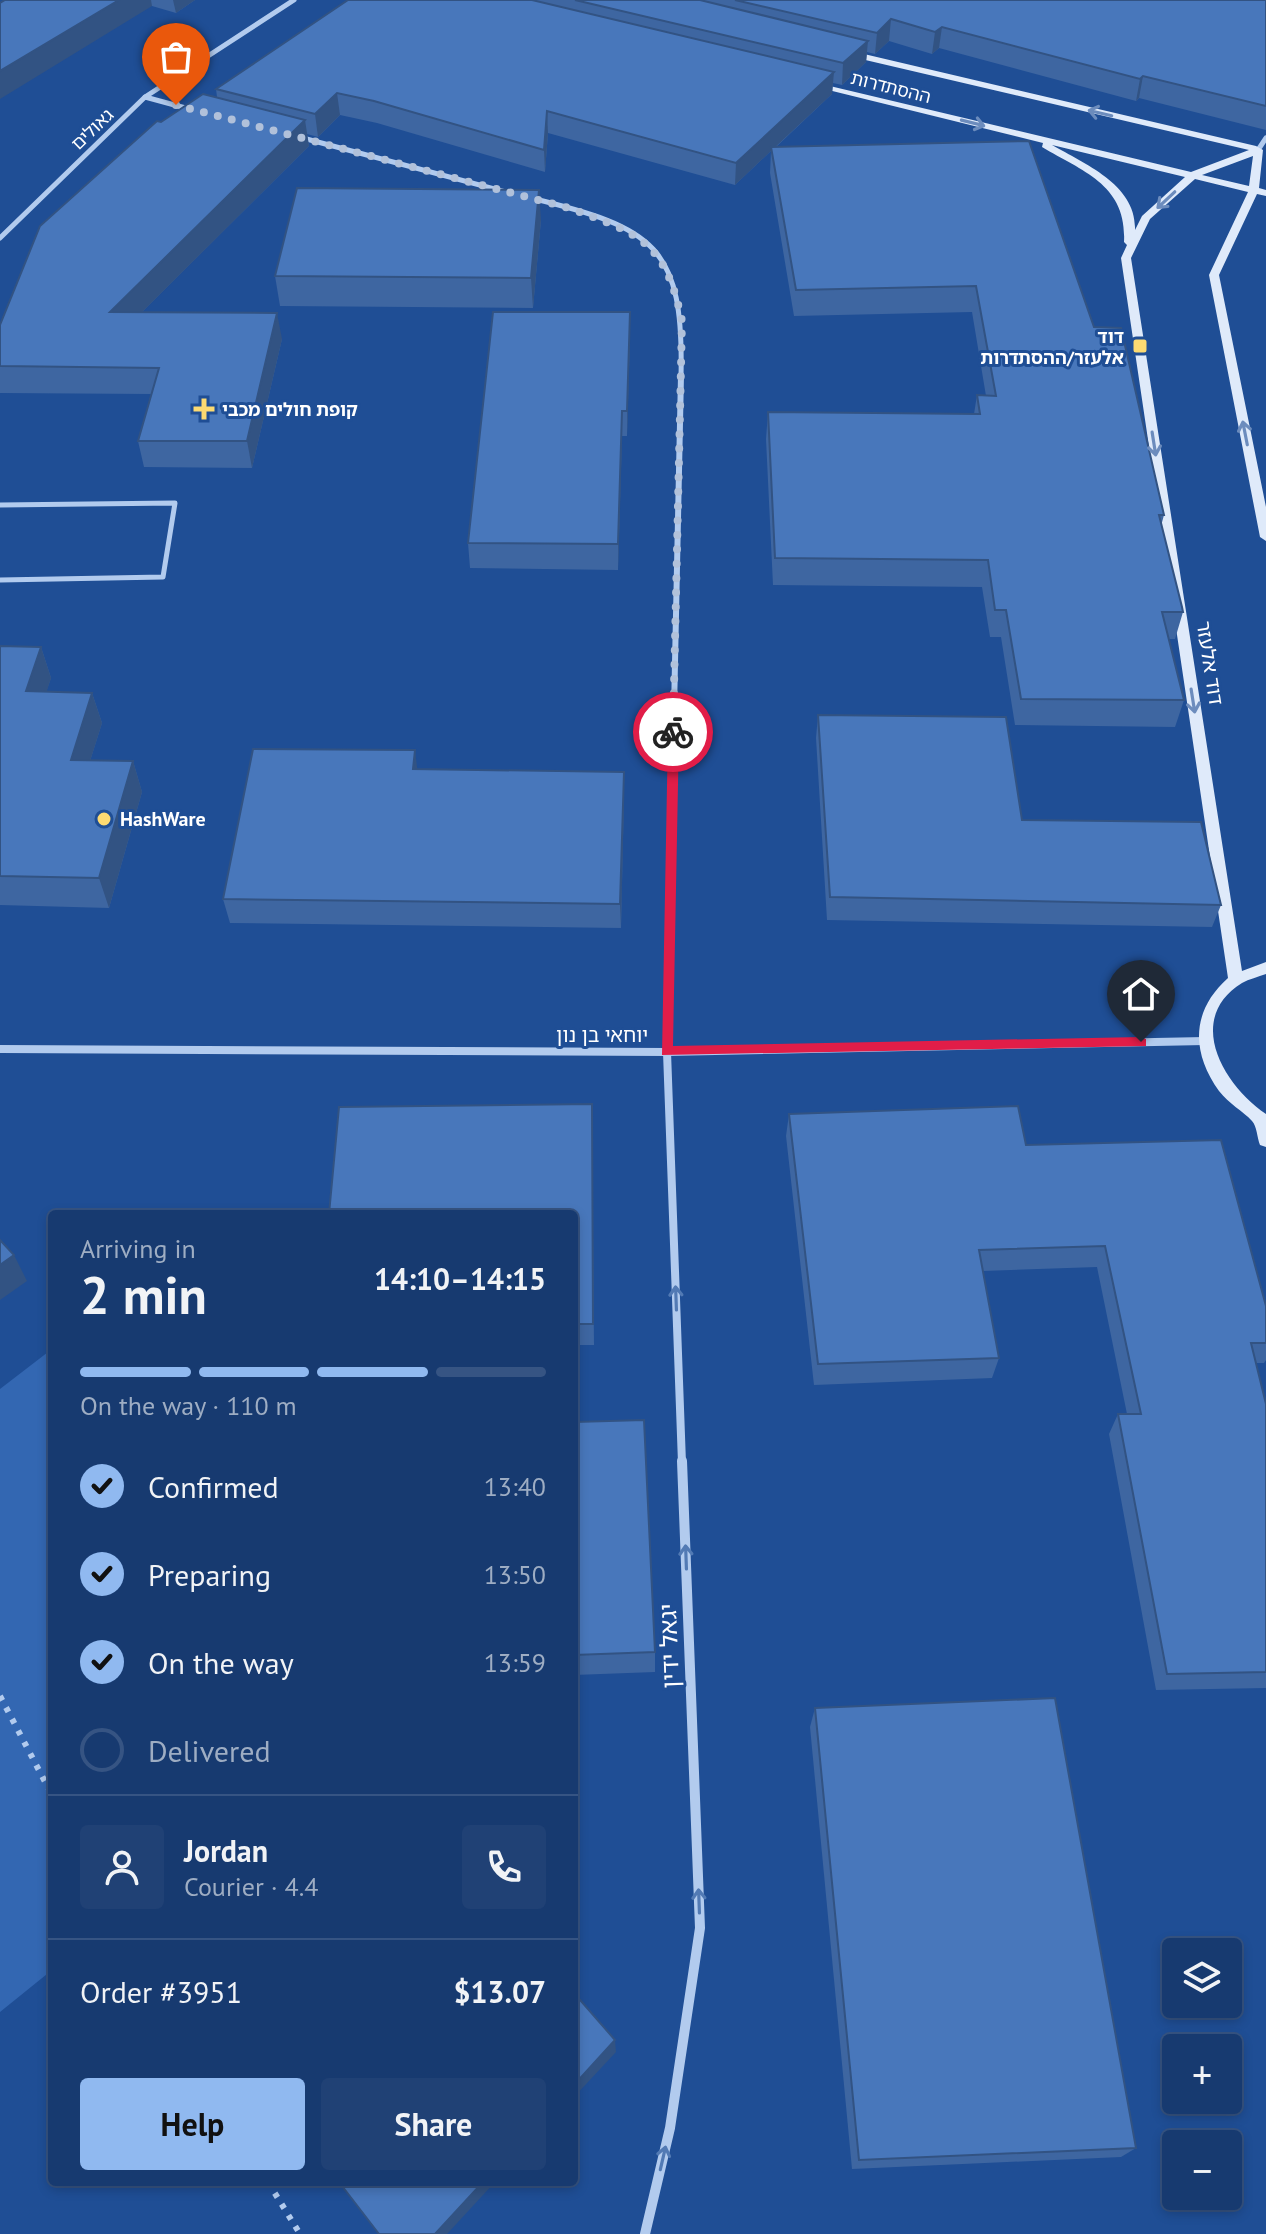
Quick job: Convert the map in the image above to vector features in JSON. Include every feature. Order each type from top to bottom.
[{"type":"street","name":"גאולים","points":[[0,238],[145,97],[294,0]]},
{"type":"street","name":"ההסתדרות","points":[[837,51],[1263,147]]},
{"type":"street","name":"ההסתדרות","points":[[802,82],[1260,192]]},
{"type":"street","points":[[145,97],[206,113]]},
{"type":"street","name":"יגאל ידין","points":[[297,137],[569,208],[625,229],[654,248],[675,288],[682,321],[667,1052],[700,1928],[670,2128],[645,2234]]},
{"type":"street","name":"דוד אלעזר","points":[[1034,138],[1115,187],[1132,221],[1126,258],[1236,980]]},
{"type":"street","points":[[1126,258],[1146,218],[1193,175],[1263,147],[1260,192],[1214,275],[1266,537]]},
{"type":"street","points":[[1266,968],[1236,980],[1217,997],[1207,1017],[1205,1041],[1213,1070],[1232,1097],[1264,1121],[1266,1140]]},
{"type":"street","name":"יוחאי בן נון","points":[[0,1049],[667,1052],[1205,1041]]},
{"type":"lane","points":[[0,505],[175,503],[163,577],[0,580]]},
{"type":"path","points":[[0,1696],[48,1787]]},
{"type":"path","points":[[270,2186],[300,2234]]},
{"type":"shaded area","points":[[48,1352],[48,1973],[0,2012],[0,1389]]},
{"type":"building","points":[[5,0],[119,0],[0,71],[0,3]]},
{"type":"building","points":[[348,0],[532,0],[834,72],[736,163],[547,111],[544,150],[337,93],[315,114],[216,89]]},
{"type":"building","points":[[575,0],[700,0],[868,41],[843,63]]},
{"type":"building","points":[[735,0],[1266,0],[1266,106],[1143,76],[1140,79],[942,27],[935,32],[891,19],[877,33]]},
{"type":"building","points":[[203,94],[305,120],[110,312],[277,313],[247,441],[138,441],[159,368],[0,366],[0,325],[40,226],[157,121],[161,122]]},
{"type":"building","points":[[1029,141],[1094,327],[1121,328],[1164,515],[1159,515],[1183,612],[1162,612],[1184,700],[1021,699],[1006,610],[995,610],[988,560],[775,558],[768,412],[980,414],[977,395],[996,396],[976,286],[796,290],[771,147]]},
{"type":"building","points":[[297,188],[539,190],[531,278],[275,276]]},
{"type":"building","points":[[493,312],[630,312],[627,411],[622,411],[618,544],[468,543]]},
{"type":"building","points":[[0,646],[41,647],[26,691],[92,693],[71,760],[133,761],[99,878],[0,876]]},
{"type":"building","points":[[818,715],[1006,717],[1022,820],[1201,822],[1221,905],[830,897]]},
{"type":"building","points":[[253,749],[415,750],[413,769],[624,772],[620,904],[223,899]]},
{"type":"building","points":[[592,1104],[593,1324],[578,1324],[578,1210],[329,1210],[339,1107]]},
{"type":"building","points":[[1018,1106],[1026,1145],[1221,1140],[1266,1306],[1266,1343],[1251,1343],[1266,1404],[1266,1672],[1167,1674],[1118,1414],[1141,1414],[1105,1246],[979,1250],[999,1358],[818,1364],[789,1114]]},
{"type":"building","points":[[0,1240],[14,1255],[0,1265]]},
{"type":"building","points":[[644,1420],[655,1652],[578,1655],[578,1422]]},
{"type":"building","points":[[1055,1698],[1136,2148],[859,2160],[815,1708]]},
{"type":"building","points":[[578,1998],[615,2040],[578,2081]]},
{"type":"building","points":[[342,2186],[479,2186],[435,2234],[379,2234]]},
{"type":"way so far","points":[[176,105],[569,208],[625,229],[654,248],[675,288],[682,321],[673,732]]},
{"type":"place","name":"דוד אלעזר/ההסתדרות","points":[[1140,346]]},
{"type":"place","name":"קופת חולים מכבי","points":[[204,409]]},
{"type":"place","name":"HashWare","points":[[104,819]]},
{"type":"route","points":[[673,732],[667,1052],[1141,1042]]}]
